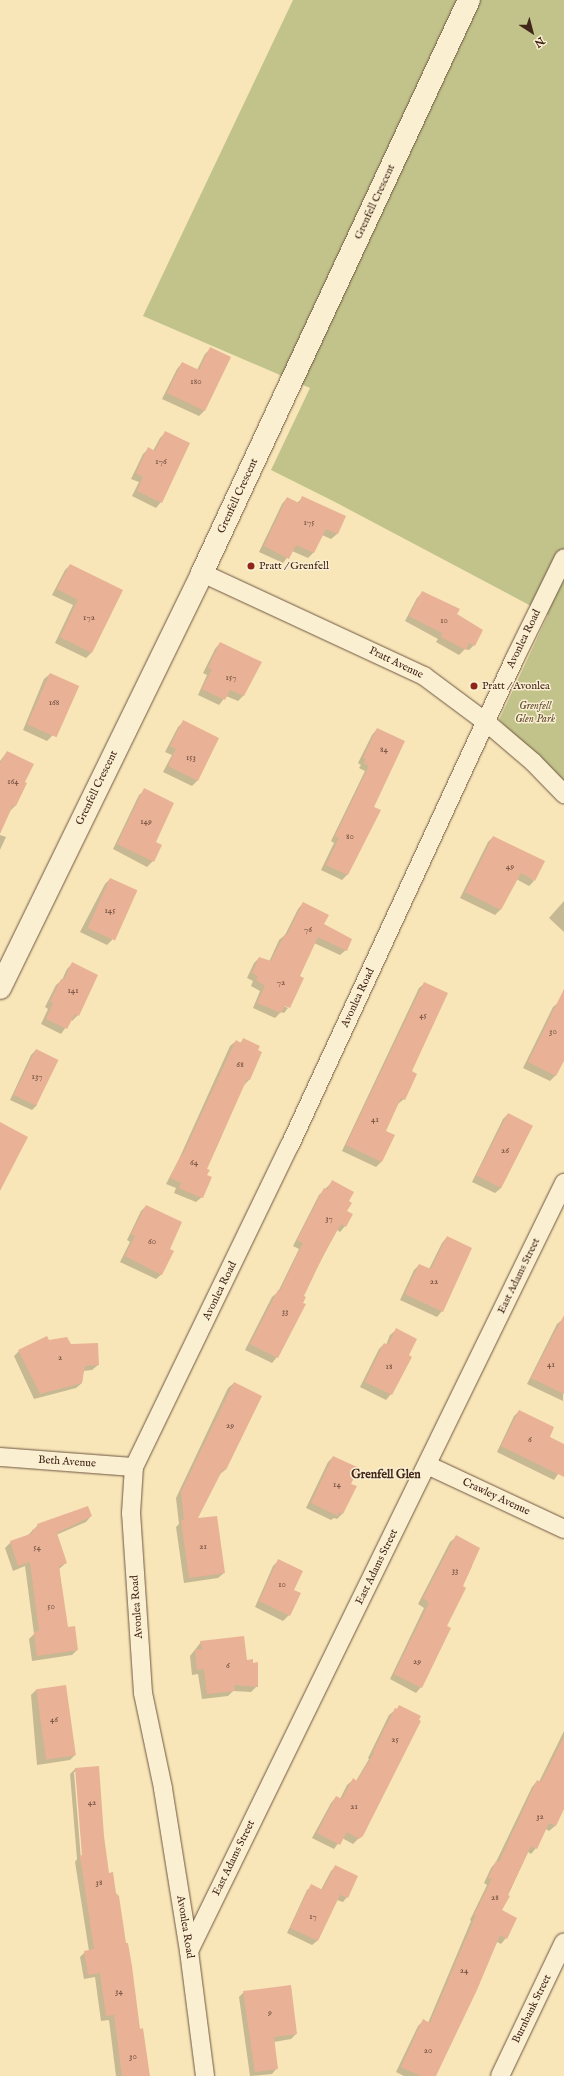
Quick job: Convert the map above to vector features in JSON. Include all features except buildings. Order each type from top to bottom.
[{"type":"street","name":"Grenfell Crescent","points":[[0,988],[202,573],[469,0]]},
{"type":"street","name":"Avonlea Road","points":[[205,2076],[188,1951],[163,1788],[143,1693],[131,1513],[134,1467],[290,1145],[486,722],[514,658],[564,558]]},
{"type":"street","name":"Pratt Avenue","points":[[202,573],[424,676],[486,722],[533,762],[564,794]]},
{"type":"street","name":"East Adams Street","points":[[188,1951],[564,1183]]},
{"type":"street","name":"Beth Avenue","points":[[0,1457],[134,1467]]},
{"type":"street","name":"Crawley Avenue","points":[[427,1465],[564,1529]]},
{"type":"street","name":"Burnbank Street","points":[[500,2076],[564,1942]]},
{"type":"green space","name":"Grenfell Glen Park","points":[[293,0],[564,0],[564,782],[499,720],[548,615],[335,502],[271,470],[310,388],[143,316]]},
{"type":"place","name":"Pratt / Grenfell","points":[[251,566]]},
{"type":"place","name":"Pratt / Avonlea","points":[[474,686]]},
{"type":"district","name":"Grenfell Glen","points":[[386,1475]]}]
